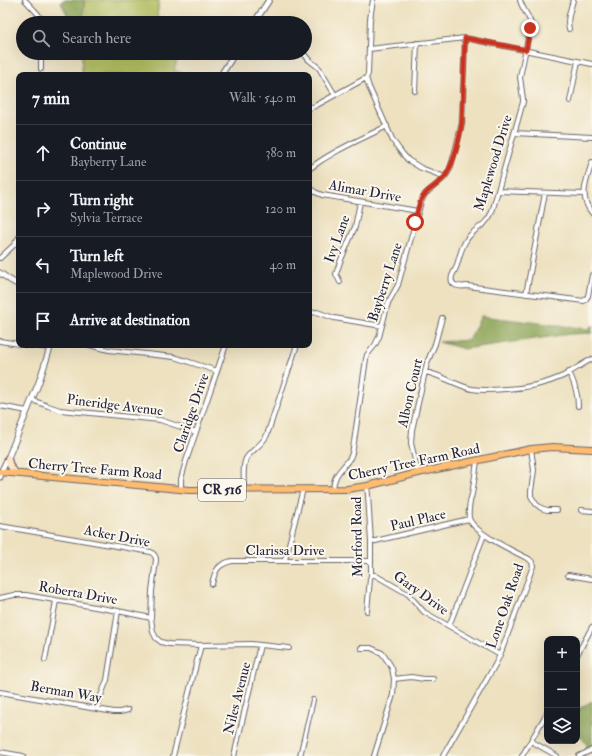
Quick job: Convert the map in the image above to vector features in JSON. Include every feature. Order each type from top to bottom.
[{"type":"main road","name":"Cherry Tree Farm Road","points":[[0,473],[16,473],[198,490],[347,489],[367,486],[418,473],[531,449],[552,447],[592,449]]},
{"type":"main road","points":[[8,458],[10,467],[16,473]]},
{"type":"street","points":[[25,0],[39,16]]},
{"type":"street","points":[[259,16],[269,0]]},
{"type":"street","points":[[312,107],[366,78],[368,74],[370,12],[373,0]]},
{"type":"street","name":"Maplewood Drive","points":[[520,0],[529,18],[530,24],[520,76],[523,99],[492,212],[483,226],[464,243],[457,268],[452,276],[452,281],[459,287],[467,286],[584,300],[588,296],[592,276]]},
{"type":"street","points":[[569,29],[568,20],[573,0]]},
{"type":"street","points":[[369,49],[465,38],[592,64]]},
{"type":"street","name":"Bayberry Lane","points":[[333,489],[336,476],[352,453],[367,355],[377,343],[388,303],[398,285],[421,202],[425,194],[445,177],[450,169],[461,128],[465,38]]},
{"type":"street","points":[[415,91],[417,43]]},
{"type":"street","points":[[41,60],[41,69]]},
{"type":"street","points":[[223,72],[231,60]]},
{"type":"street","points":[[310,60],[319,68],[335,95]]},
{"type":"street","points":[[570,101],[578,61]]},
{"type":"street","points":[[366,78],[398,148],[408,160],[414,164],[425,170],[445,177]]},
{"type":"street","points":[[312,167],[328,155],[387,126]]},
{"type":"street","points":[[514,134],[592,137]]},
{"type":"street","points":[[592,162],[584,194],[588,208],[592,212]]},
{"type":"street","name":"Alimar Drive","points":[[312,190],[322,195],[418,211]]},
{"type":"street","points":[[498,191],[584,194]]},
{"type":"street","points":[[526,294],[545,193]]},
{"type":"street","name":"Ivy Lane","points":[[340,282],[336,274],[355,227],[360,202]]},
{"type":"street","points":[[0,258],[16,242]]},
{"type":"street","points":[[0,273],[16,283]]},
{"type":"street","points":[[312,313],[317,312],[330,317],[382,326]]},
{"type":"street","name":"Albon Court","points":[[418,473],[411,443],[411,436],[428,360],[437,338],[442,318]]},
{"type":"street","points":[[0,341],[16,344]]},
{"type":"street","points":[[0,473],[8,458],[32,400],[51,348]]},
{"type":"street","points":[[101,348],[174,358],[217,371]]},
{"type":"street","name":"Claridge Drive","points":[[180,489],[184,469],[225,348]]},
{"type":"street","points":[[244,489],[245,461],[248,455],[262,443],[266,435],[296,348]]},
{"type":"street","points":[[425,372],[437,375],[467,388],[490,390],[533,386],[550,381],[592,359]]},
{"type":"street","points":[[569,372],[577,393],[578,406]]},
{"type":"street","name":"Pineridge Avenue","points":[[32,400],[60,410],[160,420],[196,432]]},
{"type":"street","points":[[0,406],[27,411]]},
{"type":"street","points":[[531,449],[534,470],[531,491],[532,496],[536,504],[541,508],[547,510],[557,510]]},
{"type":"street","points":[[469,519],[469,507],[477,460]]},
{"type":"street","name":"Morford Road","points":[[367,486],[372,575],[370,579],[367,611]]},
{"type":"street","points":[[285,560],[303,489]]},
{"type":"street","points":[[581,510],[592,511]]},
{"type":"street","name":"Lone Oak Road","points":[[443,756],[500,655],[533,564],[529,559],[484,535],[476,529],[469,519]]},
{"type":"street","name":"Paul Place","points":[[371,542],[469,519]]},
{"type":"street","name":"Acker Drive","points":[[0,526],[151,552],[155,556],[156,560],[152,591],[151,618],[153,632],[156,638],[161,642],[169,644],[201,645],[251,644],[289,648]]},
{"type":"street","points":[[449,626],[484,535]]},
{"type":"street","name":"Clarissa Drive","points":[[212,584],[216,570],[227,562],[285,560],[371,561]]},
{"type":"street","name":"Gary Drive","points":[[372,575],[408,594],[421,610],[500,655]]},
{"type":"street","points":[[568,575],[592,578]]},
{"type":"street","name":"Roberta Drive","points":[[0,598],[22,595],[151,618]]},
{"type":"street","points":[[45,660],[56,601]]},
{"type":"street","points":[[97,708],[107,680],[118,611]]},
{"type":"street","points":[[580,649],[592,627]]},
{"type":"street","points":[[173,756],[201,645]]},
{"type":"street","name":"Niles Avenue","points":[[234,756],[260,645]]},
{"type":"street","points":[[362,648],[371,648],[382,653],[393,671],[394,679],[393,695],[374,756]]},
{"type":"street","points":[[394,679],[411,677],[432,679]]},
{"type":"street","name":"Berman Way","points":[[0,692],[117,712],[128,710]]},
{"type":"street","points":[[300,756],[313,700]]},
{"type":"street","points":[[522,756],[544,718]]},
{"type":"street","points":[[531,741],[557,756]]},
{"type":"street","points":[[579,756],[592,750]]},
{"type":"street","points":[[0,752],[23,756]]},
{"type":"green space","points":[[63,0],[84,0],[83,16],[68,16],[61,3]]},
{"type":"green space","points":[[84,0],[159,0],[157,16],[83,16]]},
{"type":"green space","points":[[82,60],[177,60],[174,70],[179,72],[82,72]]},
{"type":"green space","points":[[481,316],[589,329],[592,325],[592,333],[570,334],[464,349],[439,342],[469,340]]},
{"type":"green space","points":[[592,701],[592,753],[580,735],[580,708]]},
{"type":"route","points":[[415,222],[425,194],[445,177],[450,169],[456,148],[462,122],[465,38],[526,50],[530,28]]}]
